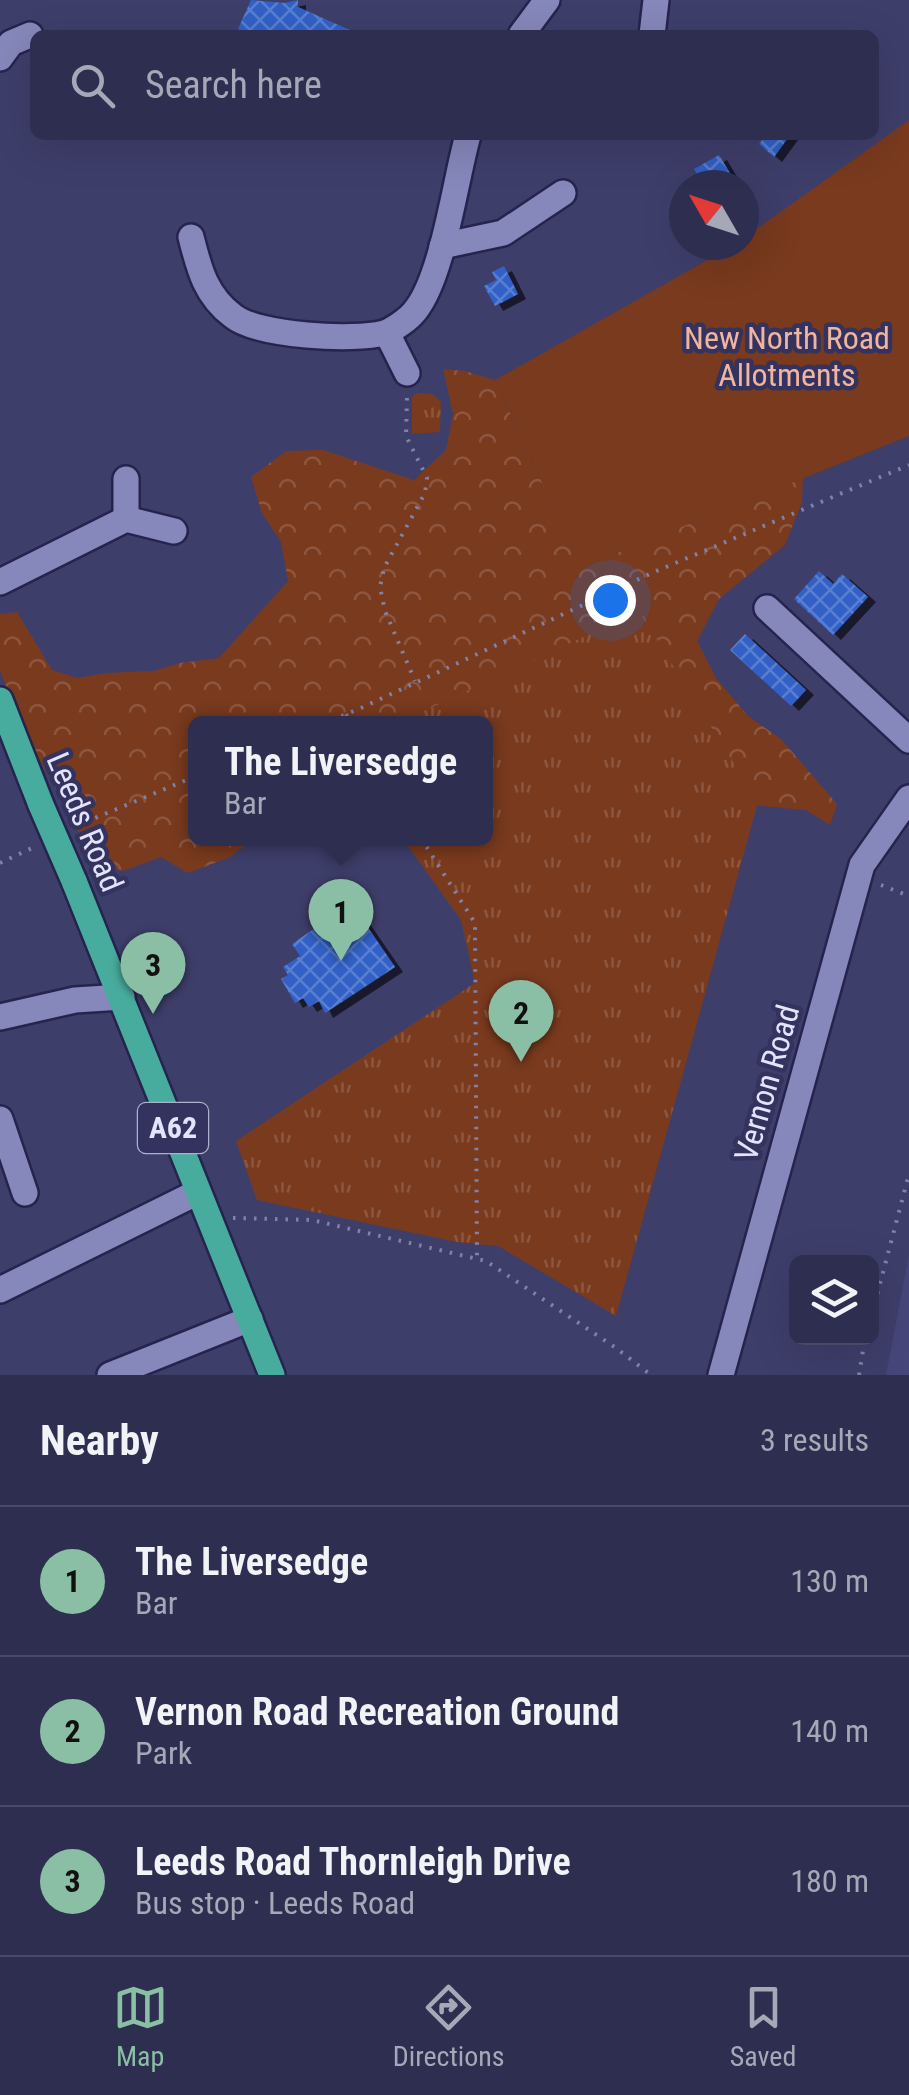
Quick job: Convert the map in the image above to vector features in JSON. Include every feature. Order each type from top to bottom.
[{"type":"main road","name":"Leeds Road","points":[[0,700],[272,1375]]},
{"type":"street","points":[[525,30],[547,0]]},
{"type":"street","points":[[653,30],[656,0]]},
{"type":"street","points":[[0,58],[11,44],[30,35]]},
{"type":"street","points":[[192,237],[203,282],[234,318],[283,334],[360,336],[387,332],[415,311],[433,276],[467,140]]},
{"type":"street","points":[[442,246],[502,233],[562,194]]},
{"type":"street","points":[[387,332],[407,373]]},
{"type":"street","points":[[126,479],[126,519]]},
{"type":"street","points":[[0,582],[126,519],[174,530]]},
{"type":"street","points":[[767,608],[909,740]]},
{"type":"street","name":"Vernon Road","points":[[721,1375],[862,865],[902,808]]},
{"type":"street","points":[[0,1016],[75,1000],[122,997]]},
{"type":"street","points":[[0,1119],[25,1194]]},
{"type":"street","points":[[0,1290],[198,1192]]},
{"type":"street","points":[[110,1375],[250,1319]]},
{"type":"path","points":[[407,373],[406,436],[427,478],[425,493],[384,568],[380,587],[385,611],[416,682]]},
{"type":"path","points":[[341,716],[654,572],[909,465]]},
{"type":"path","points":[[71,828],[188,779]]},
{"type":"path","points":[[0,863],[36,846]]},
{"type":"path","points":[[425,846],[475,923],[476,1259]]},
{"type":"path","points":[[859,876],[909,896]]},
{"type":"path","points":[[879,1288],[909,1174]]},
{"type":"path","points":[[212,1228],[224,1218],[312,1220],[486,1261],[651,1375]]},
{"type":"path","points":[[859,1375],[864,1345]]},
{"type":"shaded area","points":[[909,1255],[909,1375],[886,1375]]},
{"type":"green space","name":"New North Road Allotments","points":[[909,120],[909,436],[581,567],[495,380],[707,260],[759,260],[759,227]]},
{"type":"green space","points":[[443,369],[495,380],[581,567],[803,478],[802,502],[785,545],[719,599],[697,641],[716,678],[748,716],[781,739],[837,804],[830,825],[806,810],[720,802],[493,837],[493,716],[188,716],[188,846],[244,846],[230,857],[188,873],[161,857],[123,871],[94,861],[26,734],[0,671],[0,614],[17,612],[52,670],[77,678],[153,671],[219,658],[288,581],[281,542],[262,513],[251,477],[286,451],[323,450],[414,480],[446,450],[453,414]]},
{"type":"green space","points":[[432,394],[441,402],[440,432],[412,434],[412,396]]},
{"type":"green space","points":[[639,611],[758,802],[616,1316],[498,1246],[457,1242],[257,1200],[236,1141],[475,983],[461,920],[408,846],[493,846],[493,716],[413,716]]},
{"type":"building","points":[[251,0],[298,0],[298,7],[350,30],[240,30]]},
{"type":"building","points":[[762,140],[786,140],[774,157],[759,144]]},
{"type":"building","points":[[719,155],[728,170],[695,170]]},
{"type":"building","points":[[504,266],[518,294],[495,306],[484,286],[496,280],[492,272]]},
{"type":"building","points":[[819,571],[833,584],[842,574],[868,597],[833,635],[794,599]]},
{"type":"building","points":[[745,634],[806,690],[791,706],[730,650]]},
{"type":"building","points":[[351,903],[395,967],[325,1013],[319,1001],[309,1007],[303,998],[295,1003],[281,979],[288,975],[283,967],[300,956],[292,944]]},
{"type":"place","name":"The Liversedge","points":[[341,961]]},
{"type":"place","name":"Leeds Road Thornleigh Drive","points":[[153,1014]]},
{"type":"place","name":"Vernon Road Recreation Ground","points":[[521,1062]]}]
